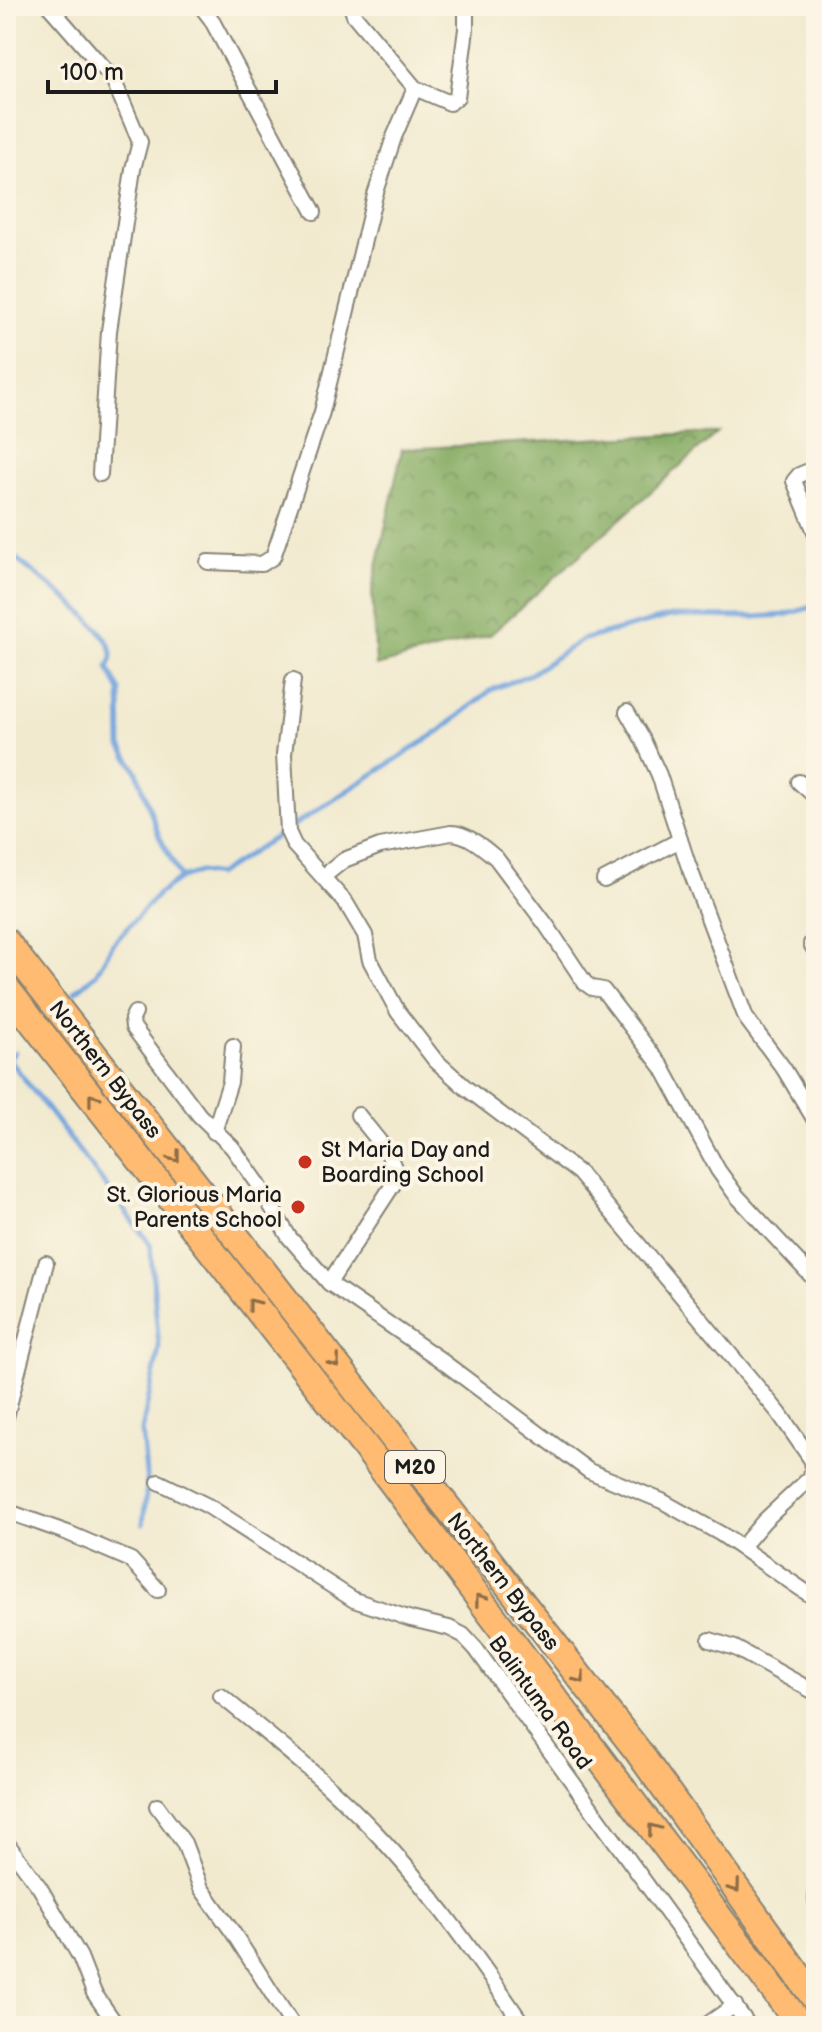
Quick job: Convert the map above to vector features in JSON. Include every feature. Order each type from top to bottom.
[{"type":"highway","name":"Northern Bypass","points":[[6,942],[637,1750],[816,2000]]},
{"type":"highway","name":"Northern Bypass","points":[[6,988],[370,1453],[801,2026]]},
{"type":"street","points":[[49,6],[113,79],[140,142],[133,169],[109,331],[100,474]]},
{"type":"street","points":[[201,6],[211,19],[314,212]]},
{"type":"street","points":[[351,6],[354,15],[415,88],[450,103],[455,100],[466,29],[466,6]]},
{"type":"street","points":[[208,562],[262,564],[273,557],[322,412],[375,195],[394,137],[415,88]]},
{"type":"street","points":[[6,252],[6,400]]},
{"type":"street","points":[[816,468],[799,475],[794,481],[816,534]]},
{"type":"street","points":[[293,680],[284,754],[288,832],[294,845],[346,903],[365,935],[370,960],[398,1012],[435,1060],[496,1112],[579,1173],[779,1413],[813,1462],[811,1477],[764,1521],[742,1547]]},
{"type":"street","points":[[627,712],[654,763],[746,1018],[784,1069],[816,1122]]},
{"type":"street","points":[[799,782],[816,797]]},
{"type":"street","points":[[324,876],[344,860],[380,846],[411,843],[451,833],[458,833],[496,858],[585,983],[603,990],[662,1067],[718,1170],[736,1195],[816,1281]]},
{"type":"street","points":[[604,880],[680,840]]},
{"type":"street","points":[[135,1013],[133,1027],[214,1132],[232,1147],[289,1237],[329,1283],[438,1358],[589,1471],[662,1501],[742,1547],[816,1599]]},
{"type":"street","points":[[214,1132],[230,1082],[233,1046]]},
{"type":"street","points":[[329,1283],[398,1177],[387,1151],[358,1115]]},
{"type":"street","points":[[6,1417],[46,1263]]},
{"type":"street","name":"Balintuma Road","points":[[159,1482],[208,1506],[354,1600],[463,1635],[749,2026]]},
{"type":"street","points":[[6,1511],[131,1560],[158,1590]]},
{"type":"street","points":[[710,1640],[735,1648],[816,1693]]},
{"type":"street","points":[[221,1696],[301,1762],[377,1833],[437,1907],[524,2026]]},
{"type":"street","points":[[157,1806],[184,1843],[201,1888],[293,2026]]},
{"type":"street","points":[[6,1842],[40,1888],[80,1957],[94,1993],[117,2026]]},
{"type":"street","points":[[705,2026],[735,2005]]},
{"type":"green space","points":[[718,432],[490,635],[376,666],[372,590],[402,449]]},
{"type":"waterway","points":[[14,557],[87,618],[109,645],[112,659],[108,668],[120,691],[121,746],[137,772],[159,836],[181,878]]},
{"type":"waterway","points":[[75,992],[96,974],[113,944],[158,894],[181,878],[200,872],[217,875],[440,731],[491,690],[531,674],[581,640],[671,616],[784,615],[816,606]]},
{"type":"waterway","points":[[8,1058],[15,1052]]},
{"type":"waterway","points":[[6,1055],[150,1244],[159,1348],[142,1430],[147,1485],[143,1524]]},
{"type":"place","name":"St Maria Day and Boarding School","points":[[305,1162]]},
{"type":"place","name":"St. Glorious Maria Parents School","points":[[298,1207]]}]
